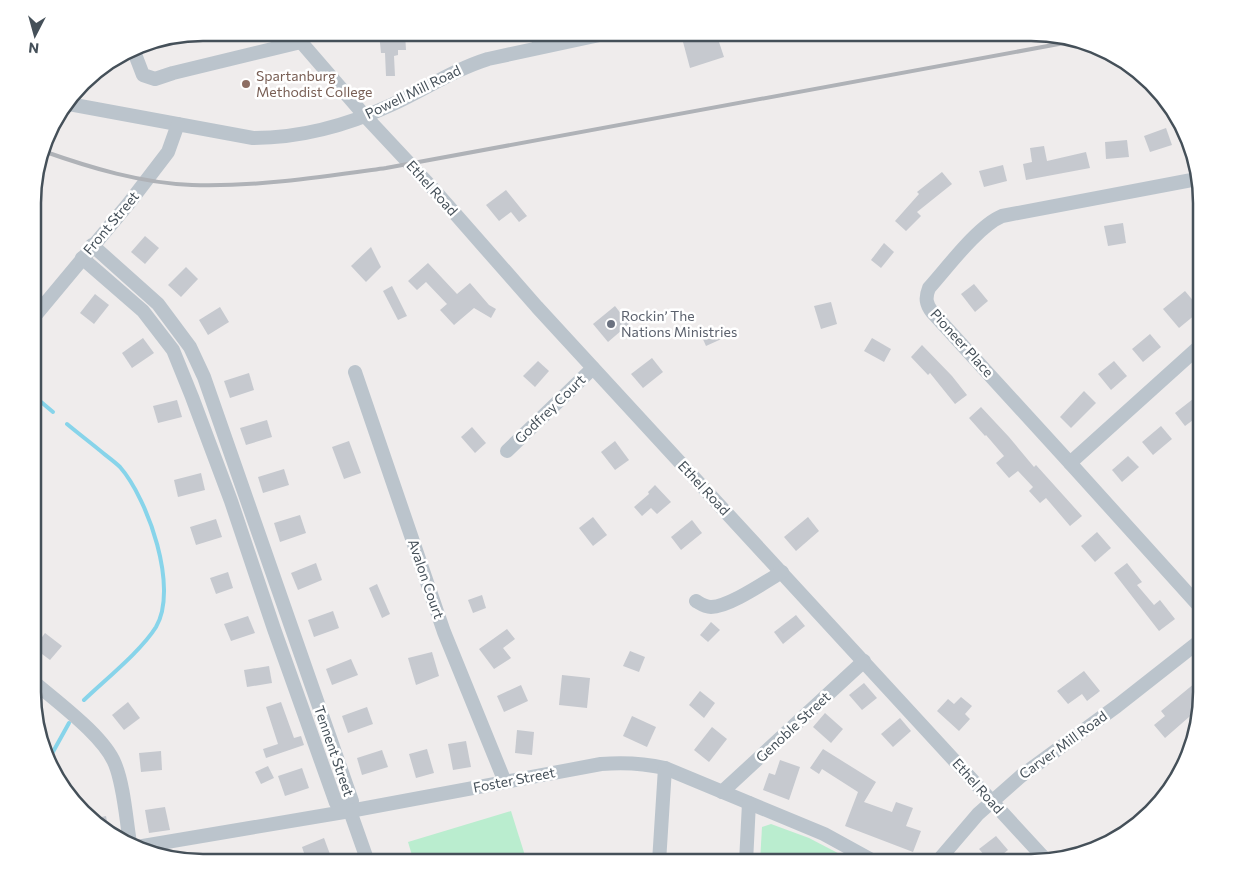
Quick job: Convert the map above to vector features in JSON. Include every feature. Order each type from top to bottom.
[{"type":"street","points":[[136,57],[143,75],[155,79],[286,41]]},
{"type":"street","name":"Ethel Road","points":[[303,41],[365,116],[383,133],[537,307],[1040,853]]},
{"type":"street","points":[[539,41],[540,47]]},
{"type":"street","name":"Powell Mill Road","points":[[75,105],[253,138],[267,138],[320,130],[365,116],[469,65],[507,54],[567,41]]},
{"type":"street","name":"Front Street","points":[[41,307],[168,152],[178,124]]},
{"type":"street","name":"Pioneer Place","points":[[1191,180],[1002,216],[995,219],[982,228],[929,288],[926,296],[927,305],[932,312],[1192,598]]},
{"type":"street","name":"Tennent Street","points":[[82,258],[144,310],[173,350],[231,501],[336,803],[350,811],[352,801],[204,377],[190,347],[158,304],[92,245]]},
{"type":"street","points":[[1070,463],[1192,353]]},
{"type":"street","name":"Godfrey Court","points":[[506,451],[593,368]]},
{"type":"street","name":"Avalon Court","points":[[355,372],[444,632],[505,782]]},
{"type":"street","points":[[696,601],[705,606],[712,607],[728,602],[782,572]]},
{"type":"street","name":"Carver Mill Road","points":[[944,854],[978,814],[992,801],[1051,752],[1117,706],[1192,647]]},
{"type":"street","name":"Genoble Street","points":[[722,792],[864,661]]},
{"type":"street","points":[[42,689],[95,736],[110,754],[118,777],[129,835]]},
{"type":"street","name":"Foster Street","points":[[151,845],[350,811],[601,764],[623,762],[644,763],[665,768],[824,834],[860,854]]},
{"type":"street","points":[[660,854],[665,768]]},
{"type":"street","points":[[746,854],[749,803]]},
{"type":"street","points":[[350,811],[365,853]]},
{"type":"green space","points":[[511,811],[524,853],[411,853],[408,842]]},
{"type":"green space","points":[[771,824],[809,838],[839,854],[760,854],[762,827]]},
{"type":"building","points":[[380,41],[405,41],[406,50],[398,50],[398,55],[394,56],[395,76],[386,76],[385,53],[381,53]]},
{"type":"building","points":[[683,42],[719,42],[724,57],[690,68]]},
{"type":"building","points":[[1166,128],[1172,145],[1150,152],[1144,136]]},
{"type":"building","points":[[1127,140],[1129,157],[1106,159],[1105,142]]},
{"type":"building","points":[[1044,146],[1047,161],[1086,152],[1090,168],[1026,180],[1023,164],[1032,162],[1030,148]]},
{"type":"building","points":[[1003,165],[1007,181],[984,187],[979,171]]},
{"type":"building","points":[[942,172],[952,184],[917,212],[921,216],[906,231],[895,221],[919,194],[917,192]]},
{"type":"building","points":[[506,190],[527,216],[519,222],[511,212],[499,221],[486,205]]},
{"type":"building","points":[[1123,223],[1126,243],[1108,246],[1104,226]]},
{"type":"building","points":[[145,236],[159,248],[145,264],[131,252]]},
{"type":"building","points":[[884,243],[894,252],[881,268],[871,260]]},
{"type":"building","points":[[371,247],[381,267],[366,282],[351,266]]},
{"type":"building","points":[[428,263],[457,294],[470,283],[489,305],[496,309],[491,318],[474,308],[454,325],[440,310],[447,304],[426,282],[417,290],[408,281]]},
{"type":"building","points":[[186,267],[198,279],[181,297],[168,285]]},
{"type":"building","points":[[974,284],[988,301],[975,312],[961,294]]},
{"type":"building","points":[[392,286],[407,316],[398,320],[383,291]]},
{"type":"building","points":[[1185,291],[1192,299],[1192,317],[1179,328],[1163,309]]},
{"type":"building","points":[[95,294],[109,305],[94,324],[80,313]]},
{"type":"building","points":[[831,302],[837,324],[821,329],[814,306]]},
{"type":"building","name":"Rockin’ The Nations Ministries","points":[[615,306],[629,324],[608,342],[593,324]]},
{"type":"building","points":[[220,307],[229,322],[208,335],[199,320]]},
{"type":"building","points":[[724,327],[728,336],[706,346],[702,337]]},
{"type":"building","points":[[1150,334],[1161,347],[1143,362],[1132,349]]},
{"type":"building","points":[[143,338],[154,353],[132,368],[122,353]]},
{"type":"building","points":[[872,338],[891,349],[884,362],[864,351]]},
{"type":"building","points":[[922,345],[952,376],[967,395],[955,404],[930,373],[928,375],[911,357]]},
{"type":"building","points":[[652,358],[663,372],[643,388],[631,374]]},
{"type":"building","points":[[538,361],[549,371],[535,387],[523,376]]},
{"type":"building","points":[[1114,361],[1127,376],[1111,390],[1098,374]]},
{"type":"building","points":[[249,373],[254,390],[230,398],[224,381]]},
{"type":"building","points":[[1084,391],[1096,403],[1071,428],[1060,417]]},
{"type":"building","points":[[177,400],[182,417],[158,423],[153,406]]},
{"type":"building","points":[[1192,400],[1192,421],[1185,426],[1175,413]]},
{"type":"building","points":[[981,407],[1034,467],[1036,465],[1082,516],[1070,526],[1046,498],[1040,503],[1029,491],[1033,487],[1018,471],[1009,478],[996,463],[1004,456],[969,418]]},
{"type":"building","points":[[267,420],[272,437],[246,445],[240,428]]},
{"type":"building","points":[[1161,426],[1172,439],[1153,455],[1142,442]]},
{"type":"building","points":[[472,427],[486,443],[475,453],[461,437]]},
{"type":"building","points":[[349,441],[361,473],[344,479],[332,447]]},
{"type":"building","points":[[615,441],[629,460],[615,470],[601,452]]},
{"type":"building","points":[[1128,456],[1139,467],[1122,482],[1112,470]]},
{"type":"building","points":[[284,469],[289,485],[263,493],[258,477]]},
{"type":"building","points":[[201,473],[205,490],[178,497],[174,480]]},
{"type":"building","points":[[655,485],[671,502],[657,514],[651,508],[642,516],[634,507],[649,494],[648,492]]},
{"type":"building","points":[[300,515],[306,533],[280,542],[274,523]]},
{"type":"building","points":[[593,517],[607,535],[593,546],[579,528]]},
{"type":"building","points":[[808,517],[819,531],[796,551],[784,537]]},
{"type":"building","points":[[216,519],[222,537],[196,545],[190,527]]},
{"type":"building","points":[[692,520],[702,533],[681,550],[671,537]]},
{"type":"building","points":[[1097,532],[1111,548],[1095,562],[1081,546]]},
{"type":"building","points":[[316,563],[322,580],[298,590],[291,573]]},
{"type":"building","points":[[1127,563],[1142,582],[1137,585],[1154,605],[1160,600],[1175,619],[1159,631],[1114,573]]},
{"type":"building","points":[[228,572],[233,588],[216,594],[210,578]]},
{"type":"building","points":[[377,584],[390,614],[382,618],[369,588]]},
{"type":"building","points":[[482,595],[486,608],[473,613],[468,600]]},
{"type":"building","points":[[333,611],[339,628],[314,637],[308,620]]},
{"type":"building","points":[[796,615],[805,626],[783,644],[774,632]]},
{"type":"building","points":[[248,616],[255,633],[231,641],[224,624]]},
{"type":"building","points":[[711,622],[720,630],[708,642],[700,635]]},
{"type":"building","points":[[507,629],[515,639],[503,648],[511,658],[494,669],[479,649]]},
{"type":"building","points":[[45,633],[62,646],[50,660],[42,654],[42,637]]},
{"type":"building","points":[[630,651],[645,657],[639,672],[623,666]]},
{"type":"building","points":[[432,652],[439,676],[416,685],[408,658]]},
{"type":"building","points":[[351,659],[358,675],[332,685],[326,669]]},
{"type":"building","points":[[269,666],[272,683],[247,687],[244,670]]},
{"type":"building","points":[[1084,671],[1100,691],[1087,701],[1082,694],[1068,704],[1057,691]]},
{"type":"building","points":[[562,675],[590,678],[587,708],[559,705]]},
{"type":"building","points":[[864,683],[877,698],[862,710],[849,695]]},
{"type":"building","points":[[521,685],[528,701],[504,712],[497,696]]},
{"type":"building","points":[[1192,685],[1190,716],[1165,738],[1154,725],[1165,716],[1161,711]]},
{"type":"building","points":[[700,691],[715,703],[704,718],[689,705]]},
{"type":"building","points":[[961,697],[972,706],[965,714],[970,719],[959,731],[937,711],[948,699],[954,704]]},
{"type":"building","points":[[128,702],[140,718],[124,730],[112,715]]},
{"type":"building","points":[[281,702],[294,738],[301,736],[304,745],[266,758],[263,749],[278,744],[266,707]]},
{"type":"building","points":[[367,707],[373,724],[348,733],[342,716]]},
{"type":"building","points":[[825,713],[843,729],[831,743],[813,727]]},
{"type":"building","points":[[632,716],[656,727],[647,747],[623,736]]},
{"type":"building","points":[[900,718],[911,731],[893,747],[881,734]]},
{"type":"building","points":[[712,727],[727,739],[709,762],[694,750]]},
{"type":"building","points":[[517,730],[534,732],[532,755],[515,753]]},
{"type":"building","points":[[466,741],[471,767],[453,770],[448,744]]},
{"type":"building","points":[[427,749],[434,773],[416,778],[409,754]]},
{"type":"building","points":[[823,749],[876,782],[864,802],[892,812],[896,802],[913,808],[906,826],[921,831],[913,852],[845,826],[858,792],[822,769],[819,774],[810,768]]},
{"type":"building","points":[[382,750],[388,767],[362,775],[357,758]]},
{"type":"building","points":[[161,751],[162,770],[141,772],[139,753]]},
{"type":"building","points":[[780,760],[800,767],[789,800],[763,790],[769,773],[775,775]]},
{"type":"building","points":[[268,766],[274,778],[261,784],[255,772]]},
{"type":"building","points":[[302,768],[309,788],[285,796],[278,776]]},
{"type":"building","points":[[165,807],[170,830],[149,833],[145,810]]},
{"type":"building","points":[[996,836],[1008,850],[1003,854],[983,854],[979,849]]},
{"type":"building","points":[[324,838],[330,853],[304,853],[302,847]]},
{"type":"waterway","points":[[41,402],[53,412]]},
{"type":"waterway","points":[[67,424],[118,465],[131,481],[150,521],[157,544],[164,590],[162,610],[156,627],[150,636],[84,700]]},
{"type":"waterway","points":[[53,751],[69,723]]},
{"type":"railway","points":[[50,153],[116,174],[173,184],[217,185],[290,181],[386,168],[1060,44]]},
{"type":"place","name":"Spartanburg Methodist College","points":[[246,84]]},
{"type":"place","name":"Rockin’ The Nations Ministries","points":[[611,324]]}]
